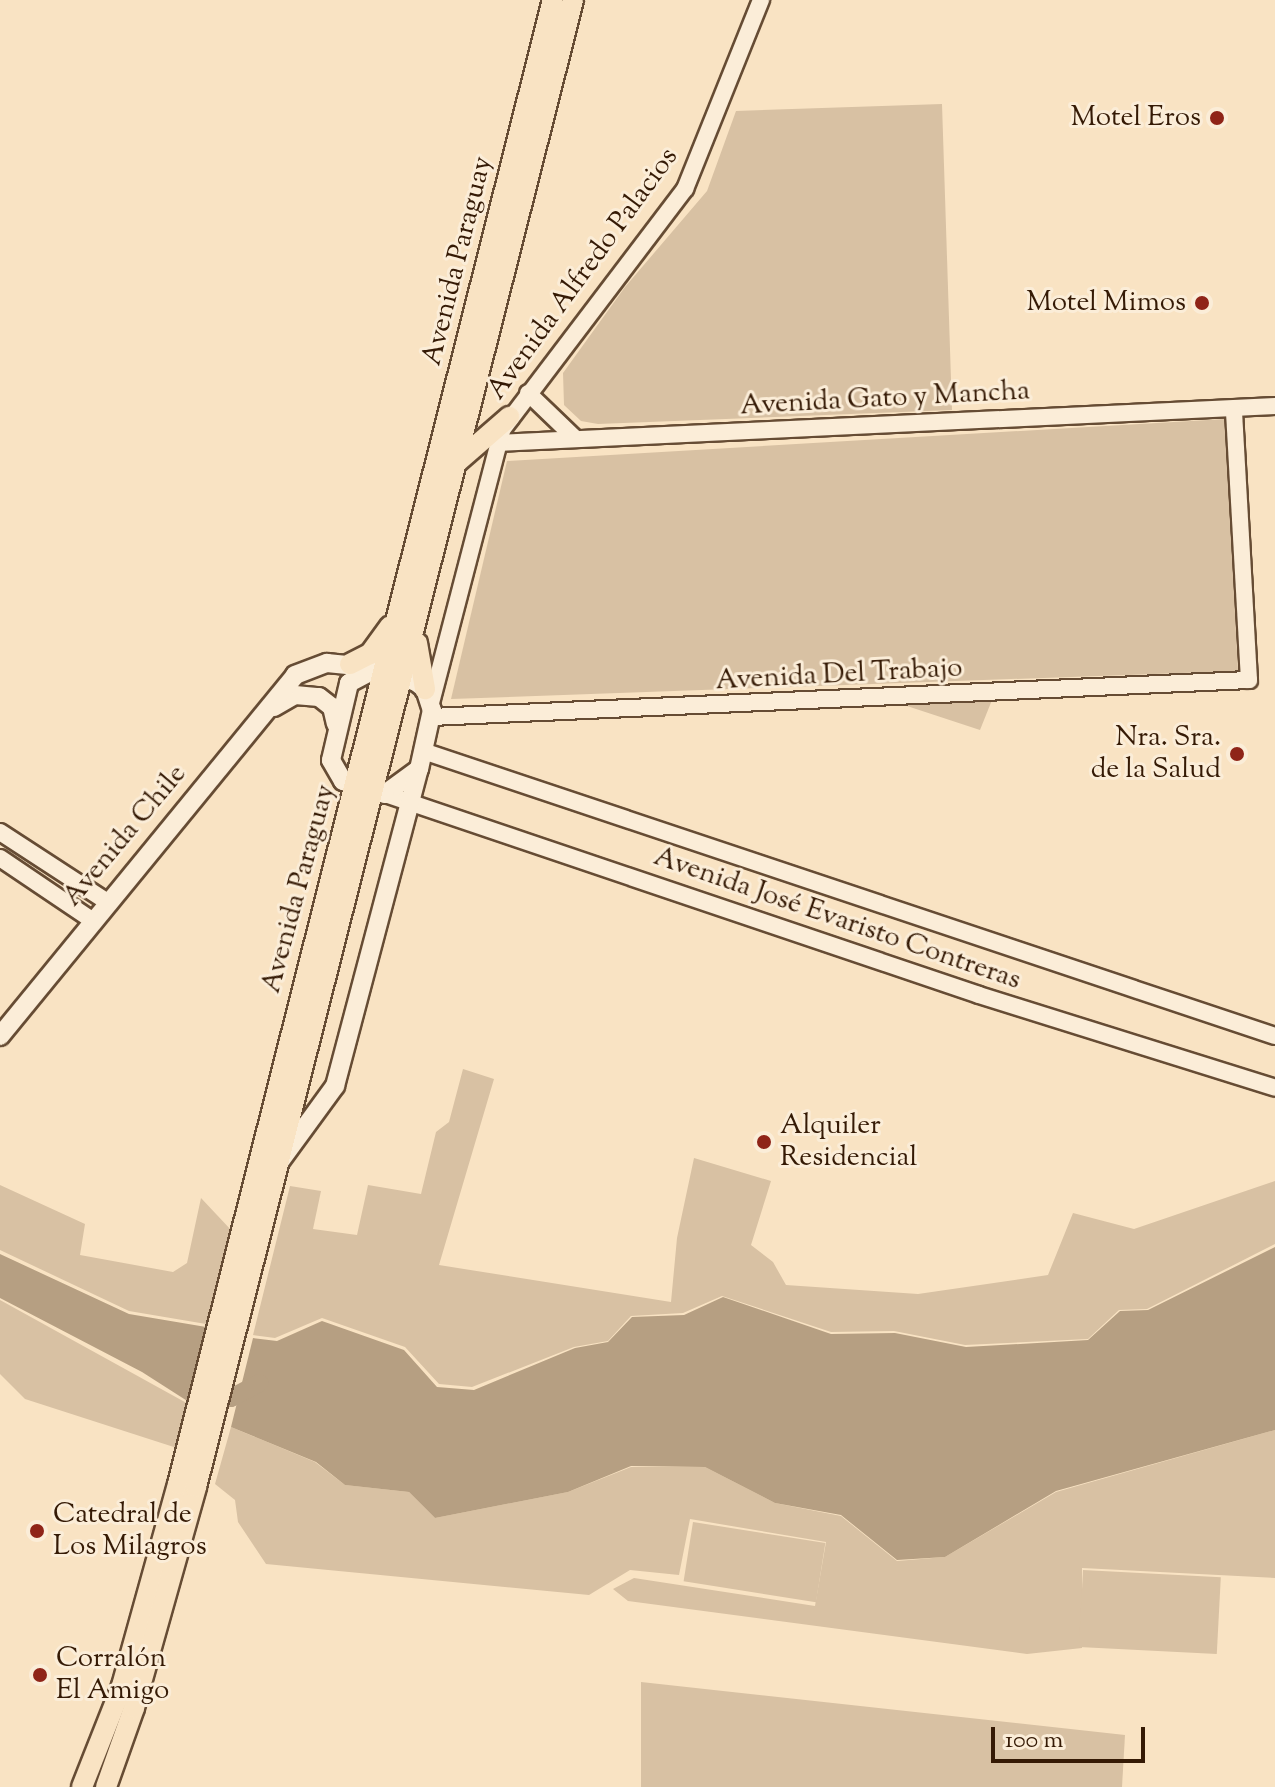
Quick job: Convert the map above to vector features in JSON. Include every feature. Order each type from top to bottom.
[{"type":"main road","name":"Avenida Paraguay","points":[[250,1232],[275,1169],[371,791],[399,612],[553,0]]},
{"type":"main road","name":"Avenida Paraguay","points":[[388,671],[419,606],[573,0]]},
{"type":"main road","points":[[455,464],[487,445],[509,417]]},
{"type":"main road","points":[[275,1169],[335,1086],[412,804],[429,703],[416,657],[419,606]]},
{"type":"main road","points":[[350,664],[370,654],[399,612]]},
{"type":"main road","points":[[350,664],[388,671],[429,703]]},
{"type":"main road","name":"Avenida Chile","points":[[0,1036],[106,901],[295,675],[316,665],[350,664]]},
{"type":"main road","points":[[388,671],[349,683],[336,726],[333,767],[371,791],[421,760]]},
{"type":"main road","points":[[254,725],[285,699],[308,695],[332,707],[336,726]]},
{"type":"main road","name":"Avenida Paraguay","points":[[106,1787],[134,1708],[250,1232],[371,791]]},
{"type":"main road","name":"Avenida Paraguay","points":[[82,1787],[122,1686],[187,1486]]},
{"type":"street","name":"Avenida Alfredo Palacios","points":[[509,417],[685,189],[761,0]]},
{"type":"street","points":[[528,393],[576,439]]},
{"type":"street","name":"Avenida Gato y Mancha","points":[[487,445],[1275,406]]},
{"type":"street","name":"Avenida Del Trabajo","points":[[429,703],[1249,680],[1234,410]]},
{"type":"street","points":[[429,703],[487,445]]},
{"type":"street","name":"Avenida José Evaristo Contreras","points":[[421,760],[1275,1036]]},
{"type":"street","name":"Avenida José Evaristo Contreras","points":[[371,791],[979,995],[1275,1088]]},
{"type":"street","points":[[0,832],[106,901]]},
{"type":"street","points":[[0,858],[92,920]]},
{"type":"shaded area","points":[[942,104],[952,410],[598,424],[581,421],[564,405],[563,373],[625,287],[707,191],[736,111]]},
{"type":"shaded area","points":[[1225,419],[1238,671],[451,699],[507,461]]},
{"type":"shaded area","points":[[992,700],[980,730],[907,706],[908,702]]},
{"type":"shaded area","points":[[463,1069],[494,1079],[439,1265],[671,1302],[677,1238],[694,1158],[771,1181],[751,1245],[773,1262],[786,1285],[918,1294],[1048,1275],[1073,1213],[1134,1229],[1275,1181],[1275,1244],[1147,1309],[1119,1310],[1088,1339],[965,1345],[894,1331],[831,1332],[722,1296],[683,1313],[631,1316],[608,1341],[574,1347],[472,1387],[439,1384],[405,1347],[322,1318],[275,1338],[253,1335],[290,1186],[321,1191],[313,1229],[357,1235],[368,1185],[421,1194],[436,1132],[449,1122]]},
{"type":"shaded area","points":[[0,1185],[85,1224],[80,1255],[173,1272],[187,1263],[201,1198],[232,1231],[212,1325],[129,1311],[0,1250]]},
{"type":"shaded area","points":[[1275,1247],[1275,1430],[1056,1491],[945,1557],[897,1560],[841,1515],[775,1503],[705,1467],[631,1466],[568,1492],[435,1518],[409,1492],[345,1485],[316,1462],[231,1427],[253,1338],[277,1341],[322,1321],[404,1350],[437,1387],[474,1390],[575,1348],[608,1342],[632,1317],[684,1315],[723,1297],[831,1334],[895,1333],[966,1347],[1088,1340],[1120,1311],[1148,1310]]},
{"type":"shaded area","points":[[0,1254],[129,1314],[212,1328],[192,1404],[142,1372],[0,1298]]},
{"type":"shaded area","points":[[0,1300],[192,1406],[180,1449],[25,1399],[0,1374]]},
{"type":"shaded area","points":[[231,1427],[315,1462],[345,1485],[409,1492],[435,1518],[568,1492],[631,1467],[705,1467],[775,1503],[841,1516],[897,1561],[945,1557],[1056,1492],[1275,1430],[1275,1578],[1082,1568],[1082,1648],[1027,1654],[628,1601],[613,1589],[634,1578],[815,1606],[826,1542],[690,1519],[679,1575],[630,1570],[589,1595],[266,1564],[238,1522],[235,1500],[215,1484]]},
{"type":"shaded area","points":[[693,1522],[825,1543],[816,1602],[684,1581]]},
{"type":"shaded area","points":[[1083,1570],[1221,1577],[1217,1654],[1079,1647]]},
{"type":"shaded area","points":[[641,1682],[1125,1735],[1122,1787],[641,1787]]},
{"type":"waterway","points":[[205,1393],[231,1398],[259,1383]]},
{"type":"place","name":"Motel Eros","points":[[1217,118]]},
{"type":"place","name":"Motel Mimos","points":[[1202,303]]},
{"type":"place","name":"Nra. Sra. de la Salud","points":[[1237,754]]},
{"type":"place","name":"Alquiler Residencial","points":[[764,1142]]},
{"type":"place","name":"Catedral de Los Milagros","points":[[37,1531]]},
{"type":"place","name":"Corralón El Amigo","points":[[40,1675]]}]
